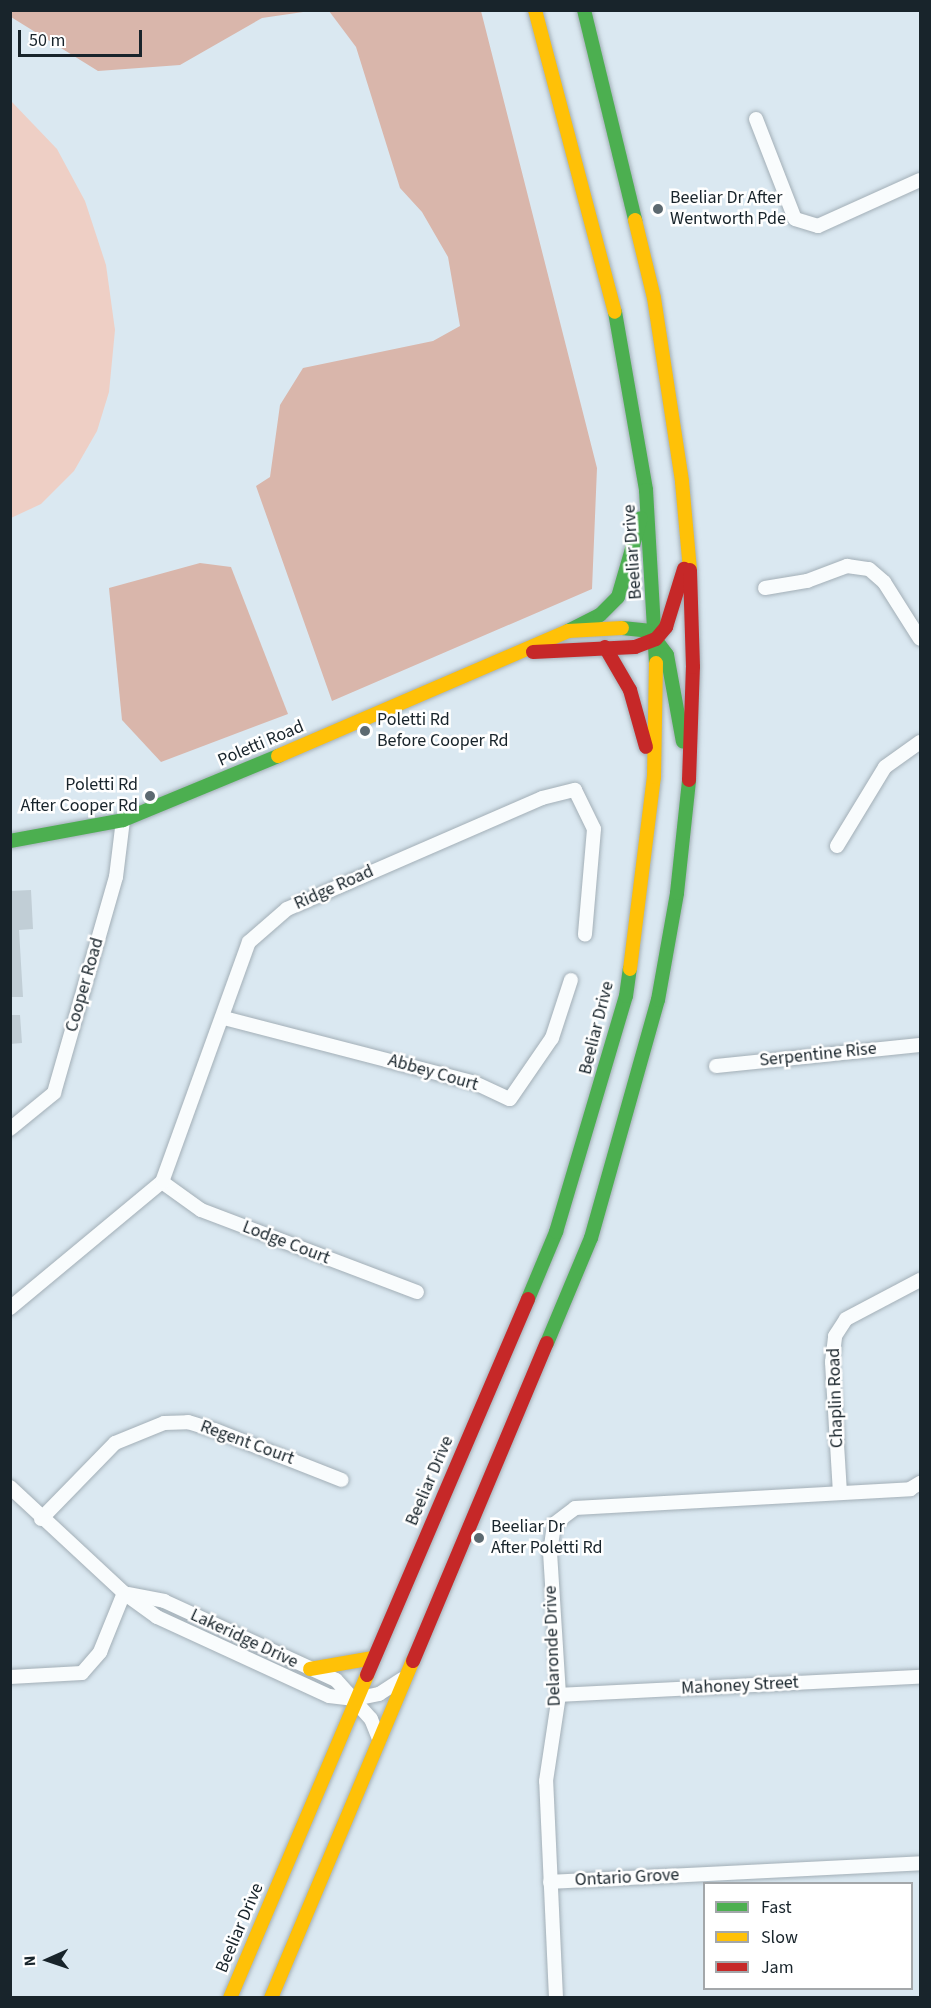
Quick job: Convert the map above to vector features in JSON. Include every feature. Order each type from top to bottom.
[{"type":"main road","name":"Beeliar Drive","points":[[230,1998],[556,1232],[586,1140],[626,996],[642,894],[654,777],[656,639],[646,490],[632,388],[610,290],[535,10]]},
{"type":"main road","points":[[271,1998],[597,1218],[660,990],[677,893],[688,789],[693,667],[689,546],[675,417],[654,298],[584,10]]},
{"type":"main road","points":[[568,631],[600,615],[618,597],[626,578],[646,490]]},
{"type":"main road","points":[[688,789],[667,655],[656,639],[666,627],[679,591],[689,546]]},
{"type":"main road","name":"Poletti Road","points":[[10,841],[123,820],[568,631],[634,627],[649,631],[656,639],[635,647],[518,653]]},
{"type":"main road","points":[[605,647],[630,690],[654,777]]},
{"type":"main road","points":[[310,1670],[373,1658]]},
{"type":"street","points":[[756,119],[795,219],[818,226],[921,180]]},
{"type":"street","points":[[765,588],[807,581],[847,566],[869,568],[884,582],[921,639]]},
{"type":"street","points":[[837,846],[885,767],[921,742]]},
{"type":"street","name":"Ridge Road","points":[[10,1308],[162,1182],[224,1018],[249,942],[287,909],[542,798],[575,790],[594,829],[585,934]]},
{"type":"street","name":"Cooper Road","points":[[10,1129],[54,1093],[116,877],[123,820]]},
{"type":"street","name":"Abbey Court","points":[[224,1018],[475,1083],[510,1099],[552,1038],[571,980]]},
{"type":"street","name":"Serpentine Rise","points":[[716,1066],[921,1045]]},
{"type":"street","name":"Lodge Court","points":[[162,1182],[201,1210],[417,1292]]},
{"type":"street","name":"Chaplin Road","points":[[840,1493],[832,1362],[835,1336],[846,1319],[921,1280]]},
{"type":"street","name":"Regent Court","points":[[41,1519],[115,1443],[164,1423],[188,1422],[214,1430],[342,1480]]},
{"type":"street","name":"Delaronde Drive","points":[[556,1998],[546,1781],[559,1695],[550,1552],[554,1524],[575,1508],[910,1489],[921,1483]]},
{"type":"street","name":"Lakeridge Drive","points":[[10,1487],[41,1519],[124,1593],[157,1617],[329,1696],[356,1699],[379,1694],[406,1676]]},
{"type":"street","points":[[10,1677],[82,1673],[100,1652],[124,1593]]},
{"type":"street","name":"Lakeridge Drive","points":[[124,1593],[164,1601],[336,1680],[356,1699],[371,1719],[379,1740]]},
{"type":"street","name":"Mahoney Street","points":[[559,1695],[921,1677]]},
{"type":"street","name":"Ontario Grove","points":[[550,1882],[921,1863]]},
{"type":"shaded area","points":[[10,11],[310,11],[262,18],[180,65],[98,71],[11,17]]},
{"type":"shaded area","points":[[329,11],[481,11],[597,468],[592,589],[332,701],[256,486],[270,477],[280,405],[303,368],[433,341],[460,326],[448,257],[422,212],[400,188],[356,47]]},
{"type":"shaded area","points":[[11,101],[57,149],[85,201],[106,265],[115,330],[109,392],[97,431],[74,471],[41,504],[11,518]]},
{"type":"shaded area","points":[[200,563],[231,567],[288,714],[161,762],[122,720],[109,588]]},
{"type":"building","points":[[31,890],[33,929],[19,930],[23,997],[10,997],[10,891]]},
{"type":"building","points":[[10,1015],[20,1015],[22,1043],[10,1044]]},
{"type":"traffic: fast","points":[[584,10],[635,220]]},
{"type":"traffic: fast","points":[[615,312],[646,490],[656,663]]},
{"type":"traffic: fast","points":[[568,631],[600,615],[618,597],[641,518]]},
{"type":"traffic: fast","points":[[622,628],[649,631],[667,655],[683,742]]},
{"type":"traffic: fast","points":[[10,841],[123,820],[278,756]]},
{"type":"traffic: fast","points":[[547,1343],[591,1238],[658,1000],[677,893],[689,780]]},
{"type":"traffic: fast","points":[[528,1299],[556,1232],[626,996],[630,969]]},
{"type":"traffic: slow","points":[[535,10],[615,312]]},
{"type":"traffic: slow","points":[[635,220],[654,298],[682,482],[690,570]]},
{"type":"traffic: slow","points":[[278,756],[568,631],[622,628]]},
{"type":"traffic: slow","points":[[630,969],[654,777],[656,663]]},
{"type":"traffic: slow","points":[[310,1669],[373,1658]]},
{"type":"traffic: slow","points":[[271,1998],[413,1661]]},
{"type":"traffic: slow","points":[[230,1998],[367,1675]]},
{"type":"traffic: jam","points":[[533,652],[635,647],[656,639],[666,627],[684,569]]},
{"type":"traffic: jam","points":[[689,780],[693,667],[690,570]]},
{"type":"traffic: jam","points":[[605,647],[630,690],[646,747]]},
{"type":"traffic: jam","points":[[367,1675],[528,1299]]},
{"type":"traffic: jam","points":[[413,1661],[547,1343]]},
{"type":"place","name":"Beeliar Dr After Wentworth Pde","points":[[658,209]]},
{"type":"place","name":"Poletti Rd Before Cooper Rd","points":[[365,731]]},
{"type":"place","name":"Poletti Rd After Cooper Rd","points":[[150,796]]},
{"type":"place","name":"Beeliar Dr After Poletti Rd","points":[[479,1538]]}]
